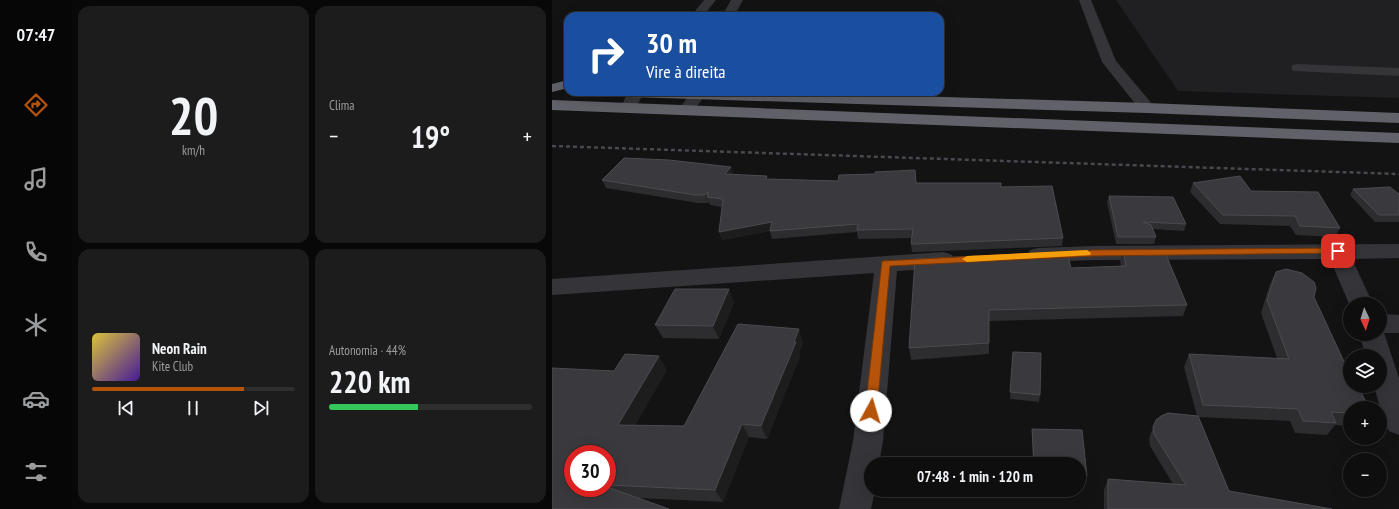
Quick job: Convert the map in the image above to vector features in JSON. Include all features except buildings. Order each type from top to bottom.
[{"type":"highway","points":[[552,88],[564,85]]},
{"type":"highway","points":[[552,88],[564,90]]},
{"type":"highway","points":[[789,96],[1399,118]]},
{"type":"highway","points":[[552,105],[630,100],[687,109],[1399,138]]},
{"type":"street","points":[[700,12],[710,0]]},
{"type":"street","points":[[730,12],[737,0]]},
{"type":"street","points":[[1085,0],[1110,62],[1147,108]]},
{"type":"street","points":[[687,109],[697,96]]},
{"type":"street","points":[[1338,251],[1358,297]]},
{"type":"street","points":[[1016,256],[1094,253],[1399,251]]},
{"type":"street","points":[[552,287],[886,263],[963,259]]},
{"type":"street","points":[[855,509],[868,441],[886,263]]},
{"type":"street","points":[[1387,323],[1399,324]]},
{"type":"street","points":[[1387,383],[1399,422]]},
{"type":"lane","points":[[1297,68],[1399,72]]},
{"type":"shaded area","points":[[1116,0],[1399,0],[1399,98],[1178,91]]},
{"type":"railway","points":[[552,146],[1399,174]]},
{"type":"slow traffic","points":[[967,259],[1087,253]]},
{"type":"route","points":[[871,411],[886,263],[1094,253],[1338,251]]}]
